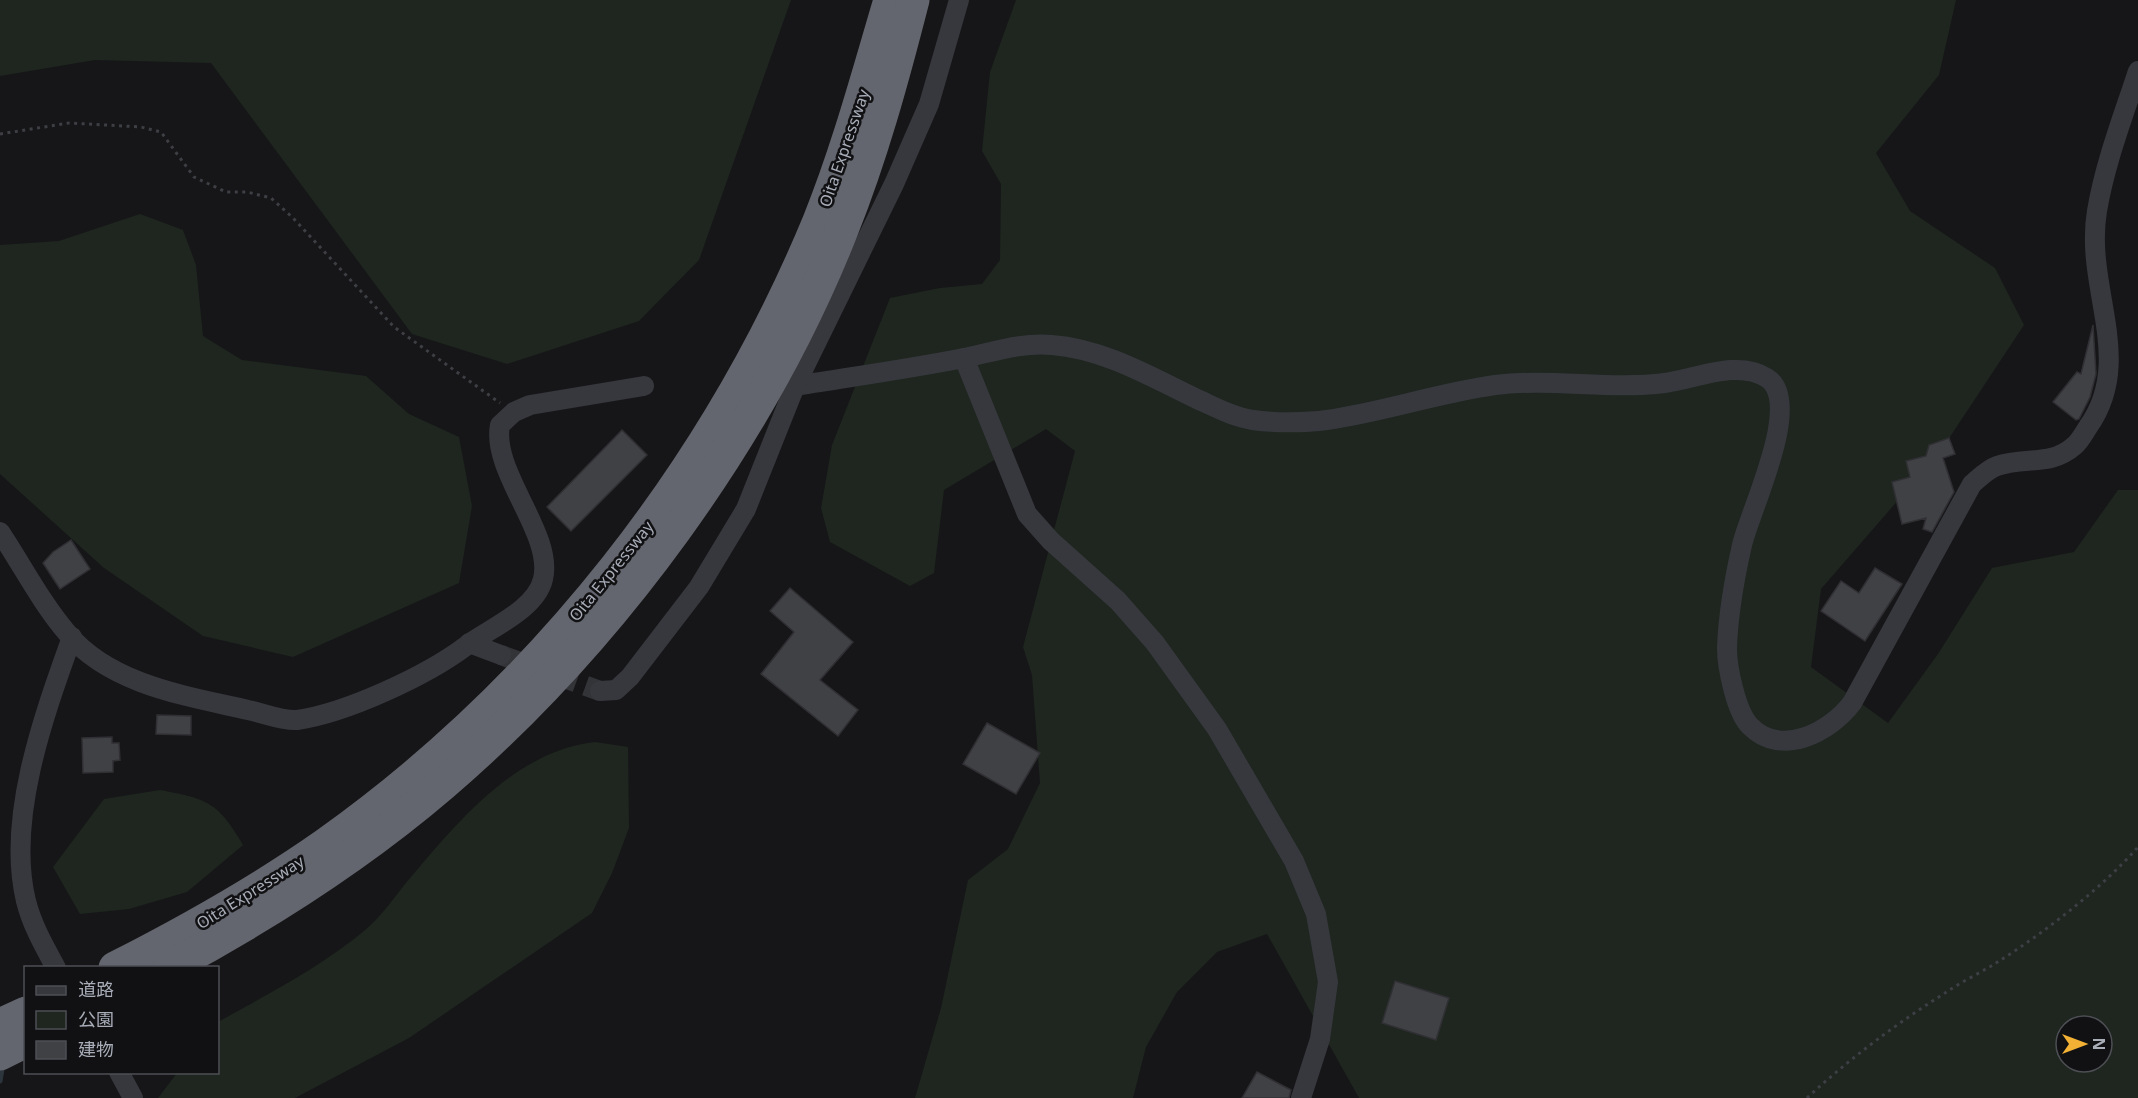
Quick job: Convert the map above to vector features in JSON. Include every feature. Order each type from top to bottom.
[{"type":"highway","name":"Oita Expressway","points":[[160,958],[206,920],[327,843],[425,766],[527,671],[611,574],[662,508],[724,409],[776,315],[819,220],[857,111],[890,0]]},
{"type":"highway","name":"Oita Expressway","points":[[124,966],[160,958],[226,936],[333,869],[442,785],[546,686],[622,601],[681,522],[745,423],[799,324],[842,231],[881,120],[914,0]]},
{"type":"highway","points":[[0,1026],[24,1014]]},
{"type":"highway","points":[[0,1054],[24,1042]]},
{"type":"street","points":[[600,691],[616,690],[630,677],[699,587],[746,509],[795,386],[894,184],[929,104],[959,0]]},
{"type":"street","points":[[795,386],[964,358],[1011,347],[1050,344],[1097,353],[1226,412],[1254,420],[1324,420],[1498,385],[1663,383],[1742,370],[1757,373],[1771,380],[1778,391],[1781,406],[1772,455],[1750,513],[1741,549],[1728,636],[1728,665],[1736,697],[1747,724],[1771,737],[1803,739],[1834,723],[1852,703],[1971,484],[1995,466],[2013,462],[2045,461],[2059,457],[2076,444],[2100,409],[2108,386],[2110,367],[2095,264],[2097,210],[2120,123],[2138,71]]},
{"type":"street","points":[[964,358],[1027,514],[1051,541],[1118,601],[1155,643],[1217,729],[1294,861],[1316,914],[1328,982],[1320,1039],[1301,1098]]},
{"type":"street","points":[[0,532],[72,638],[97,659],[140,682],[294,720],[338,711],[441,665],[470,643],[500,626],[533,598],[543,580],[539,543],[500,446],[500,425],[514,412],[552,400],[644,386]]},
{"type":"street","points":[[55,966],[41,942],[26,903],[19,847],[21,818],[42,727],[72,638]]},
{"type":"street","points":[[470,643],[501,655]]},
{"type":"street","points":[[120,1074],[133,1098]]},
{"type":"path","points":[[0,134],[69,123],[141,127],[161,132],[194,177],[226,192],[247,192],[271,198],[293,218],[394,327],[478,389],[514,412]]},
{"type":"path","points":[[1807,1098],[1885,1032],[1947,991],[1997,962],[2060,916],[2124,863],[2138,847]]},
{"type":"green space","points":[[0,0],[791,0],[699,260],[639,321],[507,364],[412,334],[211,63],[95,60],[0,76]]},
{"type":"green space","points":[[1016,0],[1956,0],[1939,75],[1876,153],[1910,211],[1995,268],[2024,325],[1940,452],[1821,589],[1811,667],[1888,723],[1938,654],[1992,568],[2074,552],[2118,490],[2138,490],[2138,1098],[1359,1098],[1267,934],[1217,952],[1177,992],[1146,1047],[1133,1098],[915,1098],[941,1008],[968,880],[1008,849],[1040,783],[1032,675],[1023,647],[1075,451],[1046,429],[944,490],[934,573],[910,586],[830,542],[821,508],[832,445],[890,298],[940,288],[982,284],[1000,260],[1001,184],[982,151],[990,72]]},
{"type":"green space","points":[[140,214],[183,230],[196,265],[203,336],[242,360],[366,376],[409,414],[459,437],[472,506],[459,583],[293,657],[203,636],[104,568],[0,474],[0,245],[59,241]]},
{"type":"green space","points":[[595,742],[628,747],[629,828],[612,873],[592,913],[409,1038],[295,1098],[158,1098],[176,1074],[219,1074],[219,1021],[311,969],[364,931],[445,838],[488,794],[538,760],[566,748]]},
{"type":"green space","points":[[160,790],[190,796],[210,805],[226,820],[243,845],[187,892],[129,909],[80,914],[53,867],[104,799]]},
{"type":"building","points":[[2093,325],[2096,374],[2090,397],[2079,419],[2076,420],[2053,402],[2077,372],[2081,374]]},
{"type":"building","points":[[622,430],[647,455],[571,531],[547,507]]},
{"type":"building","points":[[1949,438],[1955,454],[1943,458],[1954,492],[1932,532],[1923,529],[1926,518],[1902,524],[1892,482],[1910,477],[1906,461],[1926,456],[1929,445]]},
{"type":"building","points":[[71,540],[90,569],[60,589],[43,563],[53,552]]},
{"type":"building","points":[[1875,568],[1902,584],[1865,641],[1821,611],[1841,581],[1859,593]]},
{"type":"building","points":[[790,588],[853,642],[820,680],[858,710],[838,736],[761,674],[794,632],[770,611]]},
{"type":"building","points":[[157,715],[191,716],[191,735],[156,734]]},
{"type":"building","points":[[987,723],[1040,753],[1016,794],[963,764]]},
{"type":"building","points":[[112,737],[112,743],[119,743],[120,760],[113,761],[113,772],[83,773],[82,738]]},
{"type":"building","points":[[1395,981],[1449,998],[1436,1040],[1382,1023]]},
{"type":"building","points":[[1257,1072],[1291,1090],[1289,1098],[1242,1098]]},
{"type":"waterway","points":[[0,1081],[3,1063]]},
{"type":"tunnel","points":[[501,655],[600,691]]}]
